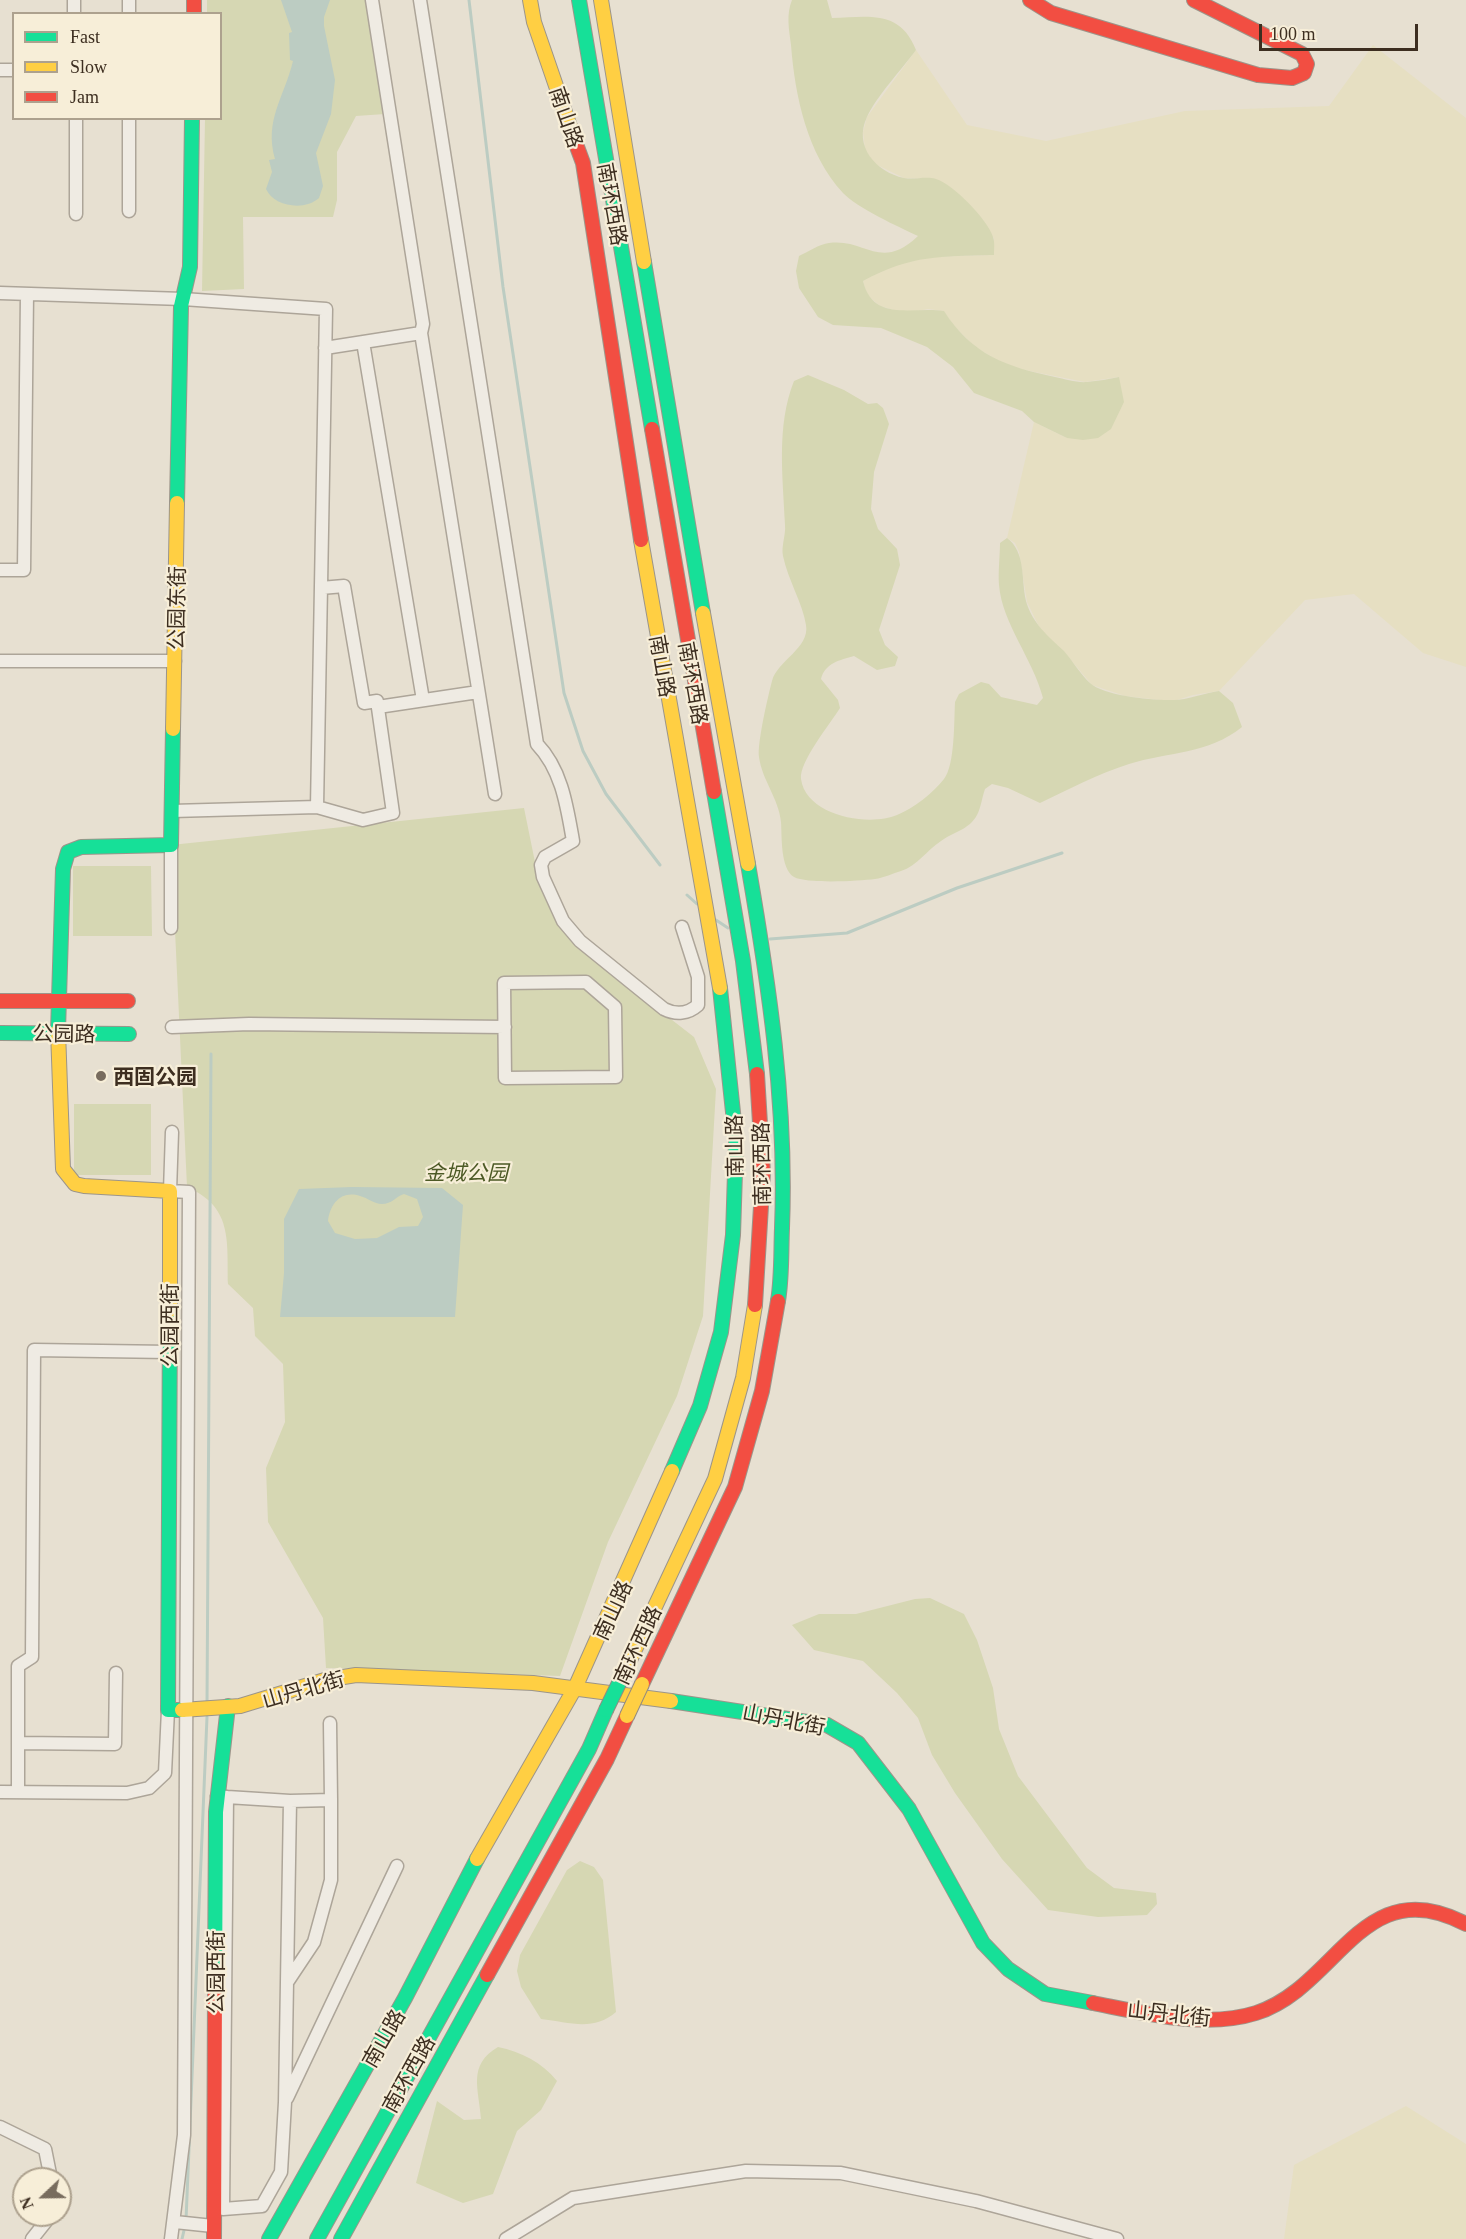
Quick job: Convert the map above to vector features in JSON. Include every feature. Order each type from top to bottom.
[{"type":"main road","name":"南山路","points":[[269,2239],[405,1998],[483,1847],[575,1688],[644,1541],[700,1406],[721,1332],[733,1235],[736,1141],[714,947],[629,473],[584,164],[534,22],[530,0]]},
{"type":"main road","name":"南环西路","points":[[316,2239],[589,1749],[716,1479],[743,1377],[758,1290],[763,1173],[758,1078],[743,961],[579,0]]},
{"type":"main road","name":"南环西路","points":[[341,2239],[601,1769],[735,1487],[762,1391],[779,1294],[784,1179],[780,1079],[767,973],[601,0]]},
{"type":"main road","points":[[1030,0],[1051,13],[1258,75],[1292,78],[1305,73],[1307,64],[1302,54],[1194,0]]},
{"type":"main road","name":"公园东街","points":[[171,845],[183,299],[190,267],[192,120]]},
{"type":"main road","points":[[170,1191],[98,1189],[75,1184],[63,1169],[57,1001],[63,869],[68,852],[81,847],[171,845]]},
{"type":"main road","name":"公园路","points":[[0,1001],[128,1001]]},
{"type":"main road","name":"公园路","points":[[0,1032],[129,1034]]},
{"type":"main road","name":"公园西街","points":[[168,1710],[170,1191]]},
{"type":"main road","name":"山丹北街","points":[[168,1710],[212,1710],[261,1701],[325,1680],[356,1675],[533,1683],[811,1720],[846,1734],[865,1751],[909,1809],[983,1943],[1008,1969],[1045,1994],[1195,2019],[1226,2019],[1256,2013],[1280,2003],[1370,1922],[1388,1913],[1406,1909],[1427,1909],[1447,1914],[1466,1924]]},
{"type":"main road","name":"公园西街","points":[[210,2230],[222,1797],[228,1706]]},
{"type":"street","points":[[372,0],[423,324],[421,333],[495,794]]},
{"type":"street","points":[[420,0],[537,744],[552,759],[573,841],[545,857],[541,865],[543,877],[563,921],[580,941],[664,1009],[681,1013],[698,1005],[698,977],[682,927]]},
{"type":"street","points":[[76,120],[76,214]]},
{"type":"street","points":[[129,120],[129,211]]},
{"type":"street","points":[[0,293],[183,299],[326,309],[316,807]]},
{"type":"street","points":[[0,570],[24,570],[27,294]]},
{"type":"street","points":[[325,348],[421,333]]},
{"type":"street","points":[[363,342],[423,700]]},
{"type":"street","points":[[172,811],[316,807],[363,820],[393,813],[377,701],[364,703],[344,586],[321,588]]},
{"type":"street","points":[[0,662],[175,662]]},
{"type":"street","points":[[378,707],[478,692]]},
{"type":"street","points":[[171,845],[171,928]]},
{"type":"street","points":[[698,977],[718,975]]},
{"type":"street","points":[[586,982],[615,1007],[616,1077],[505,1078],[504,1027],[504,983],[586,982]]},
{"type":"street","points":[[172,1027],[249,1024],[504,1027]]},
{"type":"street","points":[[171,2239],[178,2222],[184,2135],[189,1709],[189,1192],[170,1191],[172,1132]]},
{"type":"street","points":[[18,1792],[18,1666],[32,1657],[33,1350],[169,1352]]},
{"type":"street","points":[[18,1743],[115,1744],[116,1673]]},
{"type":"street","points":[[0,1792],[127,1793],[149,1788],[165,1773],[168,1710]]},
{"type":"street","points":[[287,1982],[314,1942],[331,1880],[330,1723]]},
{"type":"street","points":[[290,1801],[285,2102],[281,2172],[262,2206],[223,2208],[222,1797],[290,1801],[332,1800]]},
{"type":"street","points":[[285,2102],[398,1866]]},
{"type":"street","points":[[0,2127],[45,2150],[49,2167]]},
{"type":"street","points":[[506,2239],[573,2198],[746,2171],[841,2173],[976,2201],[1117,2239]]},
{"type":"street","points":[[178,2222],[210,2230]]},
{"type":"street","points":[[32,2239],[42,2227]]},
{"type":"shaded area","points":[[281,0],[330,0],[324,17],[324,26],[335,80],[331,114],[316,153],[323,186],[319,198],[306,205],[298,206],[276,200],[266,189],[272,172],[269,160],[275,159],[272,145],[273,121],[293,61],[290,60],[289,33],[292,32]]},
{"type":"shaded area","points":[[1373,45],[1466,118],[1466,667],[1423,653],[1354,594],[1305,600],[1219,691],[1177,700],[1160,700],[1125,696],[1092,685],[1065,653],[1041,631],[1027,602],[1019,552],[1015,543],[1007,538],[1034,422],[1067,438],[1119,377],[1085,382],[1019,369],[1004,364],[975,347],[952,324],[943,311],[928,309],[913,312],[897,311],[880,306],[867,295],[863,281],[892,265],[924,257],[994,255],[994,238],[935,179],[904,178],[873,163],[865,149],[863,132],[867,117],[916,50],[967,125],[1046,141],[1185,111],[1329,106]]},
{"type":"shaded area","points":[[442,1188],[463,1205],[455,1317],[280,1317],[284,1273],[284,1219],[299,1189]],"holes":[[[404,1194],[417,1199],[423,1217],[418,1226],[399,1227],[377,1238],[355,1239],[335,1233],[328,1221],[334,1204],[347,1195],[360,1196],[382,1204]]]},
{"type":"shaded area","points":[[1406,2106],[1466,2144],[1466,2239],[1284,2239],[1294,2165]]},
{"type":"green space","points":[[207,0],[368,0],[385,114],[356,116],[337,152],[337,200],[333,217],[243,217],[244,289],[202,291],[205,120],[222,120],[222,12],[207,12]]},
{"type":"green space","points":[[792,0],[827,0],[832,18],[882,18],[901,28],[909,37],[916,50],[871,109],[863,128],[865,147],[876,164],[894,175],[904,178],[936,179],[943,182],[977,212],[994,239],[994,255],[912,261],[881,272],[863,281],[868,294],[876,303],[885,308],[944,311],[966,338],[979,349],[1021,369],[1079,382],[1119,377],[1124,402],[1111,429],[1098,438],[1083,440],[1067,438],[1034,422],[1022,411],[974,393],[953,367],[927,347],[881,328],[833,325],[818,317],[799,288],[796,271],[799,256],[817,246],[829,243],[853,245],[883,253],[893,252],[918,236],[849,199],[820,161],[805,124],[796,84],[789,22]]},
{"type":"green space","points":[[808,375],[844,390],[868,404],[877,403],[883,408],[889,424],[874,472],[871,509],[878,529],[897,549],[900,565],[879,630],[885,645],[898,657],[895,666],[877,670],[854,656],[830,666],[821,679],[838,700],[840,708],[810,753],[802,772],[801,779],[805,792],[814,802],[826,810],[856,819],[871,820],[897,815],[929,795],[948,772],[953,742],[955,702],[959,694],[981,682],[989,684],[1001,697],[1037,705],[1043,698],[1001,599],[1000,543],[1007,538],[1020,558],[1026,601],[1032,616],[1090,683],[1106,691],[1155,700],[1179,700],[1219,691],[1233,703],[1242,727],[1229,736],[1202,747],[1117,768],[1040,803],[1008,788],[992,784],[985,789],[978,812],[970,824],[941,841],[907,869],[885,877],[867,880],[810,881],[794,877],[789,873],[784,860],[780,814],[763,774],[759,751],[772,681],[780,667],[803,641],[806,633],[799,600],[783,556],[785,529],[782,452],[788,398],[794,381]]},
{"type":"green space","name":"金城公园","points":[[524,808],[537,872],[558,925],[614,975],[694,1037],[716,1089],[703,1316],[677,1396],[608,1542],[560,1676],[326,1668],[323,1618],[268,1522],[266,1468],[285,1422],[283,1364],[255,1336],[253,1308],[228,1284],[227,1240],[220,1215],[202,1195],[187,1187],[171,845]]},
{"type":"green space","points":[[73,866],[151,866],[152,936],[73,936]]},
{"type":"green space","points":[[74,1104],[151,1104],[151,1175],[74,1175]]},
{"type":"green space","points":[[930,1598],[964,1614],[977,1640],[993,1688],[999,1729],[1018,1776],[1087,1868],[1114,1888],[1156,1893],[1157,1904],[1147,1915],[1098,1917],[1048,1910],[1002,1859],[955,1793],[932,1755],[918,1718],[897,1693],[863,1661],[814,1650],[792,1625],[819,1614],[856,1614],[915,1599]]},
{"type":"green space","points":[[580,1861],[594,1867],[603,1880],[616,2012],[599,2022],[590,2024],[541,2019],[521,1987],[517,1971],[520,1955],[567,1870]]},
{"type":"green space","points":[[498,2047],[530,2059],[545,2068],[557,2081],[541,2110],[517,2131],[493,2194],[463,2203],[416,2183],[437,2101],[464,2120],[481,2119],[477,2088],[478,2070],[488,2054]]},
{"type":"waterway","points":[[469,0],[503,287],[564,693],[583,751],[606,794],[660,865]]},
{"type":"waterway","points":[[770,939],[847,933],[957,888],[1062,853]]},
{"type":"waterway","points":[[687,895],[697,904]]},
{"type":"waterway","points":[[716,920],[728,928]]},
{"type":"waterway","points":[[207,1704],[211,1054]]},
{"type":"waterway","points":[[186,2220],[207,1717]]},
{"type":"waterway","points":[[182,2239],[185,2226]]},
{"type":"traffic: fast","points":[[579,0],[652,429]]},
{"type":"traffic: fast","points":[[177,503],[181,306],[190,267],[192,120]]},
{"type":"traffic: fast","points":[[644,262],[703,613]]},
{"type":"traffic: fast","points":[[58,1031],[63,869],[68,852],[81,847],[171,845],[173,729]]},
{"type":"traffic: fast","points":[[714,792],[743,961],[757,1074]]},
{"type":"traffic: fast","points":[[748,864],[763,954],[779,1090],[783,1182],[781,1274],[778,1301]]},
{"type":"traffic: fast","points":[[672,1471],[700,1406],[721,1332],[733,1235],[736,1141],[720,988]]},
{"type":"traffic: fast","points":[[0,1033],[129,1034]]},
{"type":"traffic: fast","points":[[170,1310],[168,1710],[182,1710]]},
{"type":"traffic: fast","points":[[606,1710],[621,1679]]},
{"type":"traffic: fast","points":[[671,1701],[827,1725],[858,1743],[909,1809],[983,1943],[1008,1969],[1045,1994],[1093,2003]]},
{"type":"traffic: fast","points":[[215,1985],[216,1812],[228,1706]]},
{"type":"traffic: fast","points":[[317,2239],[589,1749],[606,1710]]},
{"type":"traffic: fast","points":[[269,2239],[405,1998],[477,1859]]},
{"type":"traffic: fast","points":[[341,2239],[487,1975]]},
{"type":"traffic: slow","points":[[530,0],[534,22],[576,144]]},
{"type":"traffic: slow","points":[[601,0],[644,262]]},
{"type":"traffic: slow","points":[[173,729],[177,503]]},
{"type":"traffic: slow","points":[[641,540],[720,988]]},
{"type":"traffic: slow","points":[[703,613],[748,864]]},
{"type":"traffic: slow","points":[[58,1031],[63,1169],[75,1184],[84,1186],[170,1191],[170,1310]]},
{"type":"traffic: slow","points":[[621,1679],[715,1479],[743,1378],[755,1305]]},
{"type":"traffic: slow","points":[[477,1859],[575,1688],[672,1471]]},
{"type":"traffic: slow","points":[[182,1710],[240,1706],[325,1680],[356,1675],[533,1683],[671,1701]]},
{"type":"traffic: slow","points":[[627,1716],[642,1684]]},
{"type":"traffic: jam","points":[[194,0],[194,12]]},
{"type":"traffic: jam","points":[[1030,0],[1051,13],[1258,75],[1292,78],[1304,73],[1307,64],[1302,54],[1194,0]]},
{"type":"traffic: jam","points":[[576,144],[583,163],[641,540]]},
{"type":"traffic: jam","points":[[652,429],[714,792]]},
{"type":"traffic: jam","points":[[0,1001],[128,1001]]},
{"type":"traffic: jam","points":[[755,1305],[763,1173],[757,1074]]},
{"type":"traffic: jam","points":[[642,1684],[735,1487],[762,1391],[778,1301]]},
{"type":"traffic: jam","points":[[487,1975],[607,1759],[627,1716]]},
{"type":"traffic: jam","points":[[1093,2003],[1175,2018],[1196,2020],[1237,2018],[1256,2013],[1284,1999],[1309,1980],[1353,1938],[1375,1921],[1401,1911],[1430,1911],[1466,1924]]},
{"type":"traffic: jam","points":[[214,2239],[215,1985]]},
{"type":"place","name":"西固公园","points":[[101,1076]]}]
